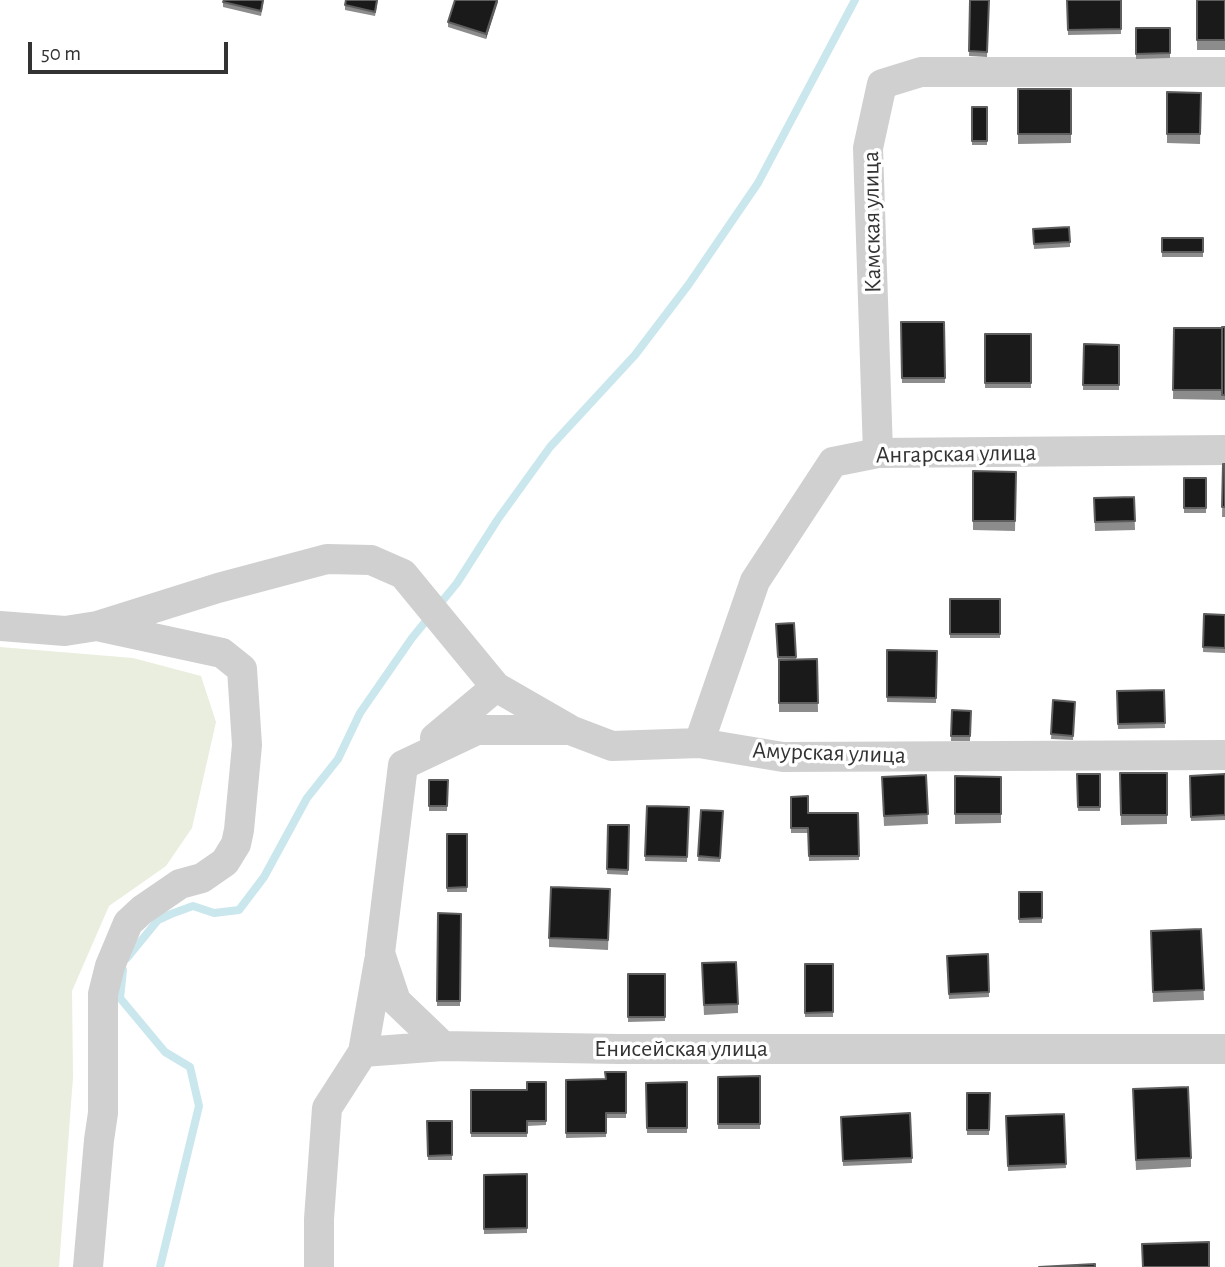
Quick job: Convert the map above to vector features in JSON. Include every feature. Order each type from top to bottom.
[{"type":"street","name":"Камская улица","points":[[878,453],[868,148],[882,85],[921,72],[1225,72]]},
{"type":"street","name":"Ангарская улица","points":[[699,743],[755,581],[833,462],[878,453],[1225,450]]},
{"type":"street","points":[[0,626],[65,631],[97,626],[218,588],[327,559],[371,560],[403,574],[496,687],[570,730]]},
{"type":"street","points":[[88,1267],[103,1112],[103,994],[110,966],[128,923],[142,910],[180,884],[202,878],[225,862],[236,844],[239,830],[247,745],[242,668],[222,653],[97,626]]},
{"type":"street","points":[[318,1267],[327,1108],[363,1052],[380,953],[403,765],[496,687]]},
{"type":"street","name":"Амурская улица","points":[[403,765],[477,730],[570,730],[612,746],[699,743],[783,757],[1225,755]]},
{"type":"street","points":[[380,953],[396,1002],[443,1046]]},
{"type":"street","name":"Енисейская улица","points":[[363,1052],[443,1046],[619,1049],[1225,1049]]},
{"type":"green space","points":[[0,647],[133,658],[201,676],[216,722],[192,828],[166,866],[109,906],[72,991],[73,1077],[59,1267],[0,1267]]},
{"type":"building","points":[[263,0],[261,11],[223,2]]},
{"type":"building","points":[[346,0],[377,0],[375,12],[345,5]]},
{"type":"building","points":[[455,0],[497,0],[486,34],[448,22]]},
{"type":"building","points":[[970,0],[989,0],[987,52],[969,51]]},
{"type":"building","points":[[1067,0],[1121,0],[1121,29],[1068,30]]},
{"type":"building","points":[[1197,0],[1225,0],[1225,40],[1197,40]]},
{"type":"building","points":[[1136,28],[1170,28],[1170,53],[1136,54]]},
{"type":"building","points":[[1018,89],[1071,89],[1071,134],[1018,134]]},
{"type":"building","points":[[1167,92],[1201,93],[1200,134],[1167,134]]},
{"type":"building","points":[[972,107],[987,107],[987,141],[972,141]]},
{"type":"building","points":[[1069,227],[1070,242],[1034,244],[1033,229]]},
{"type":"building","points":[[1162,238],[1203,238],[1203,252],[1162,252]]},
{"type":"building","points":[[901,322],[944,322],[945,378],[902,378]]},
{"type":"building","points":[[1222,327],[1225,327],[1225,395],[1222,395]]},
{"type":"building","points":[[1174,328],[1222,328],[1222,390],[1173,390]]},
{"type":"building","points":[[985,334],[1031,334],[1031,383],[985,383]]},
{"type":"building","points":[[1084,344],[1119,345],[1119,385],[1083,385]]},
{"type":"building","points":[[1225,464],[1225,507],[1222,507]]},
{"type":"building","points":[[973,471],[1016,472],[1015,521],[973,521]]},
{"type":"building","points":[[1184,478],[1206,478],[1206,508],[1184,508]]},
{"type":"building","points":[[1134,497],[1135,521],[1095,522],[1094,498]]},
{"type":"building","points":[[950,599],[1000,599],[1000,634],[950,634]]},
{"type":"building","points":[[1204,614],[1225,615],[1225,648],[1203,647]]},
{"type":"building","points":[[794,623],[796,657],[778,657],[776,624]]},
{"type":"building","points":[[887,650],[937,651],[936,698],[887,697]]},
{"type":"building","points":[[817,659],[818,703],[779,703],[779,660]]},
{"type":"building","points":[[1164,690],[1165,723],[1118,724],[1117,691]]},
{"type":"building","points":[[1053,700],[1075,702],[1073,736],[1051,734]]},
{"type":"building","points":[[952,710],[971,711],[970,736],[951,736]]},
{"type":"building","points":[[1120,773],[1167,773],[1167,815],[1121,815]]},
{"type":"building","points":[[1077,774],[1100,774],[1100,807],[1078,807]]},
{"type":"building","points":[[1225,774],[1225,815],[1191,817],[1190,776]]},
{"type":"building","points":[[926,775],[928,814],[884,816],[882,777]]},
{"type":"building","points":[[955,776],[1001,777],[1001,814],[955,814]]},
{"type":"building","points":[[429,780],[448,780],[447,806],[429,806]]},
{"type":"building","points":[[808,796],[808,813],[858,813],[859,856],[809,856],[808,828],[791,828],[791,797]]},
{"type":"building","points":[[647,806],[689,807],[687,857],[645,856]]},
{"type":"building","points":[[701,810],[723,811],[720,858],[698,856]]},
{"type":"building","points":[[608,825],[629,825],[628,870],[607,869]]},
{"type":"building","points":[[447,834],[467,834],[467,887],[447,888]]},
{"type":"building","points":[[551,887],[610,889],[608,940],[549,938]]},
{"type":"building","points":[[1019,892],[1042,892],[1042,918],[1019,919]]},
{"type":"building","points":[[438,913],[461,914],[460,1001],[437,1001]]},
{"type":"building","points":[[1201,929],[1204,990],[1153,992],[1151,931]]},
{"type":"building","points":[[988,954],[989,992],[949,994],[947,956]]},
{"type":"building","points":[[736,962],[738,1004],[704,1005],[702,963]]},
{"type":"building","points":[[805,964],[833,964],[833,1012],[805,1013]]},
{"type":"building","points":[[628,974],[665,974],[665,1017],[628,1017]]},
{"type":"building","points":[[605,1072],[626,1072],[626,1113],[606,1113],[606,1133],[566,1133],[566,1080],[606,1079]]},
{"type":"building","points":[[760,1076],[760,1124],[718,1124],[718,1077]]},
{"type":"building","points":[[527,1082],[546,1082],[546,1121],[527,1121],[527,1133],[471,1133],[471,1090],[527,1090]]},
{"type":"building","points":[[687,1082],[687,1128],[647,1128],[646,1083]]},
{"type":"building","points":[[1188,1087],[1191,1158],[1136,1160],[1133,1089]]},
{"type":"building","points":[[967,1093],[990,1093],[989,1130],[967,1130]]},
{"type":"building","points":[[910,1113],[912,1158],[843,1161],[841,1117]]},
{"type":"building","points":[[1064,1114],[1066,1164],[1008,1166],[1006,1116]]},
{"type":"building","points":[[427,1121],[452,1121],[452,1155],[428,1156]]},
{"type":"building","points":[[527,1174],[527,1228],[484,1229],[484,1175]]},
{"type":"building","points":[[1209,1242],[1209,1267],[1143,1267],[1142,1244]]},
{"type":"building","points":[[1095,1264],[1095,1267],[1039,1267]]},
{"type":"waterway","points":[[127,958],[158,920],[171,914],[193,906],[214,913],[239,910],[264,877],[307,798],[338,759],[360,713],[412,638],[457,583],[498,519],[550,447],[635,355],[689,284],[758,183],[855,0]]},
{"type":"waterway","points":[[123,970],[120,998],[165,1052],[190,1067],[199,1106],[160,1267]]}]
